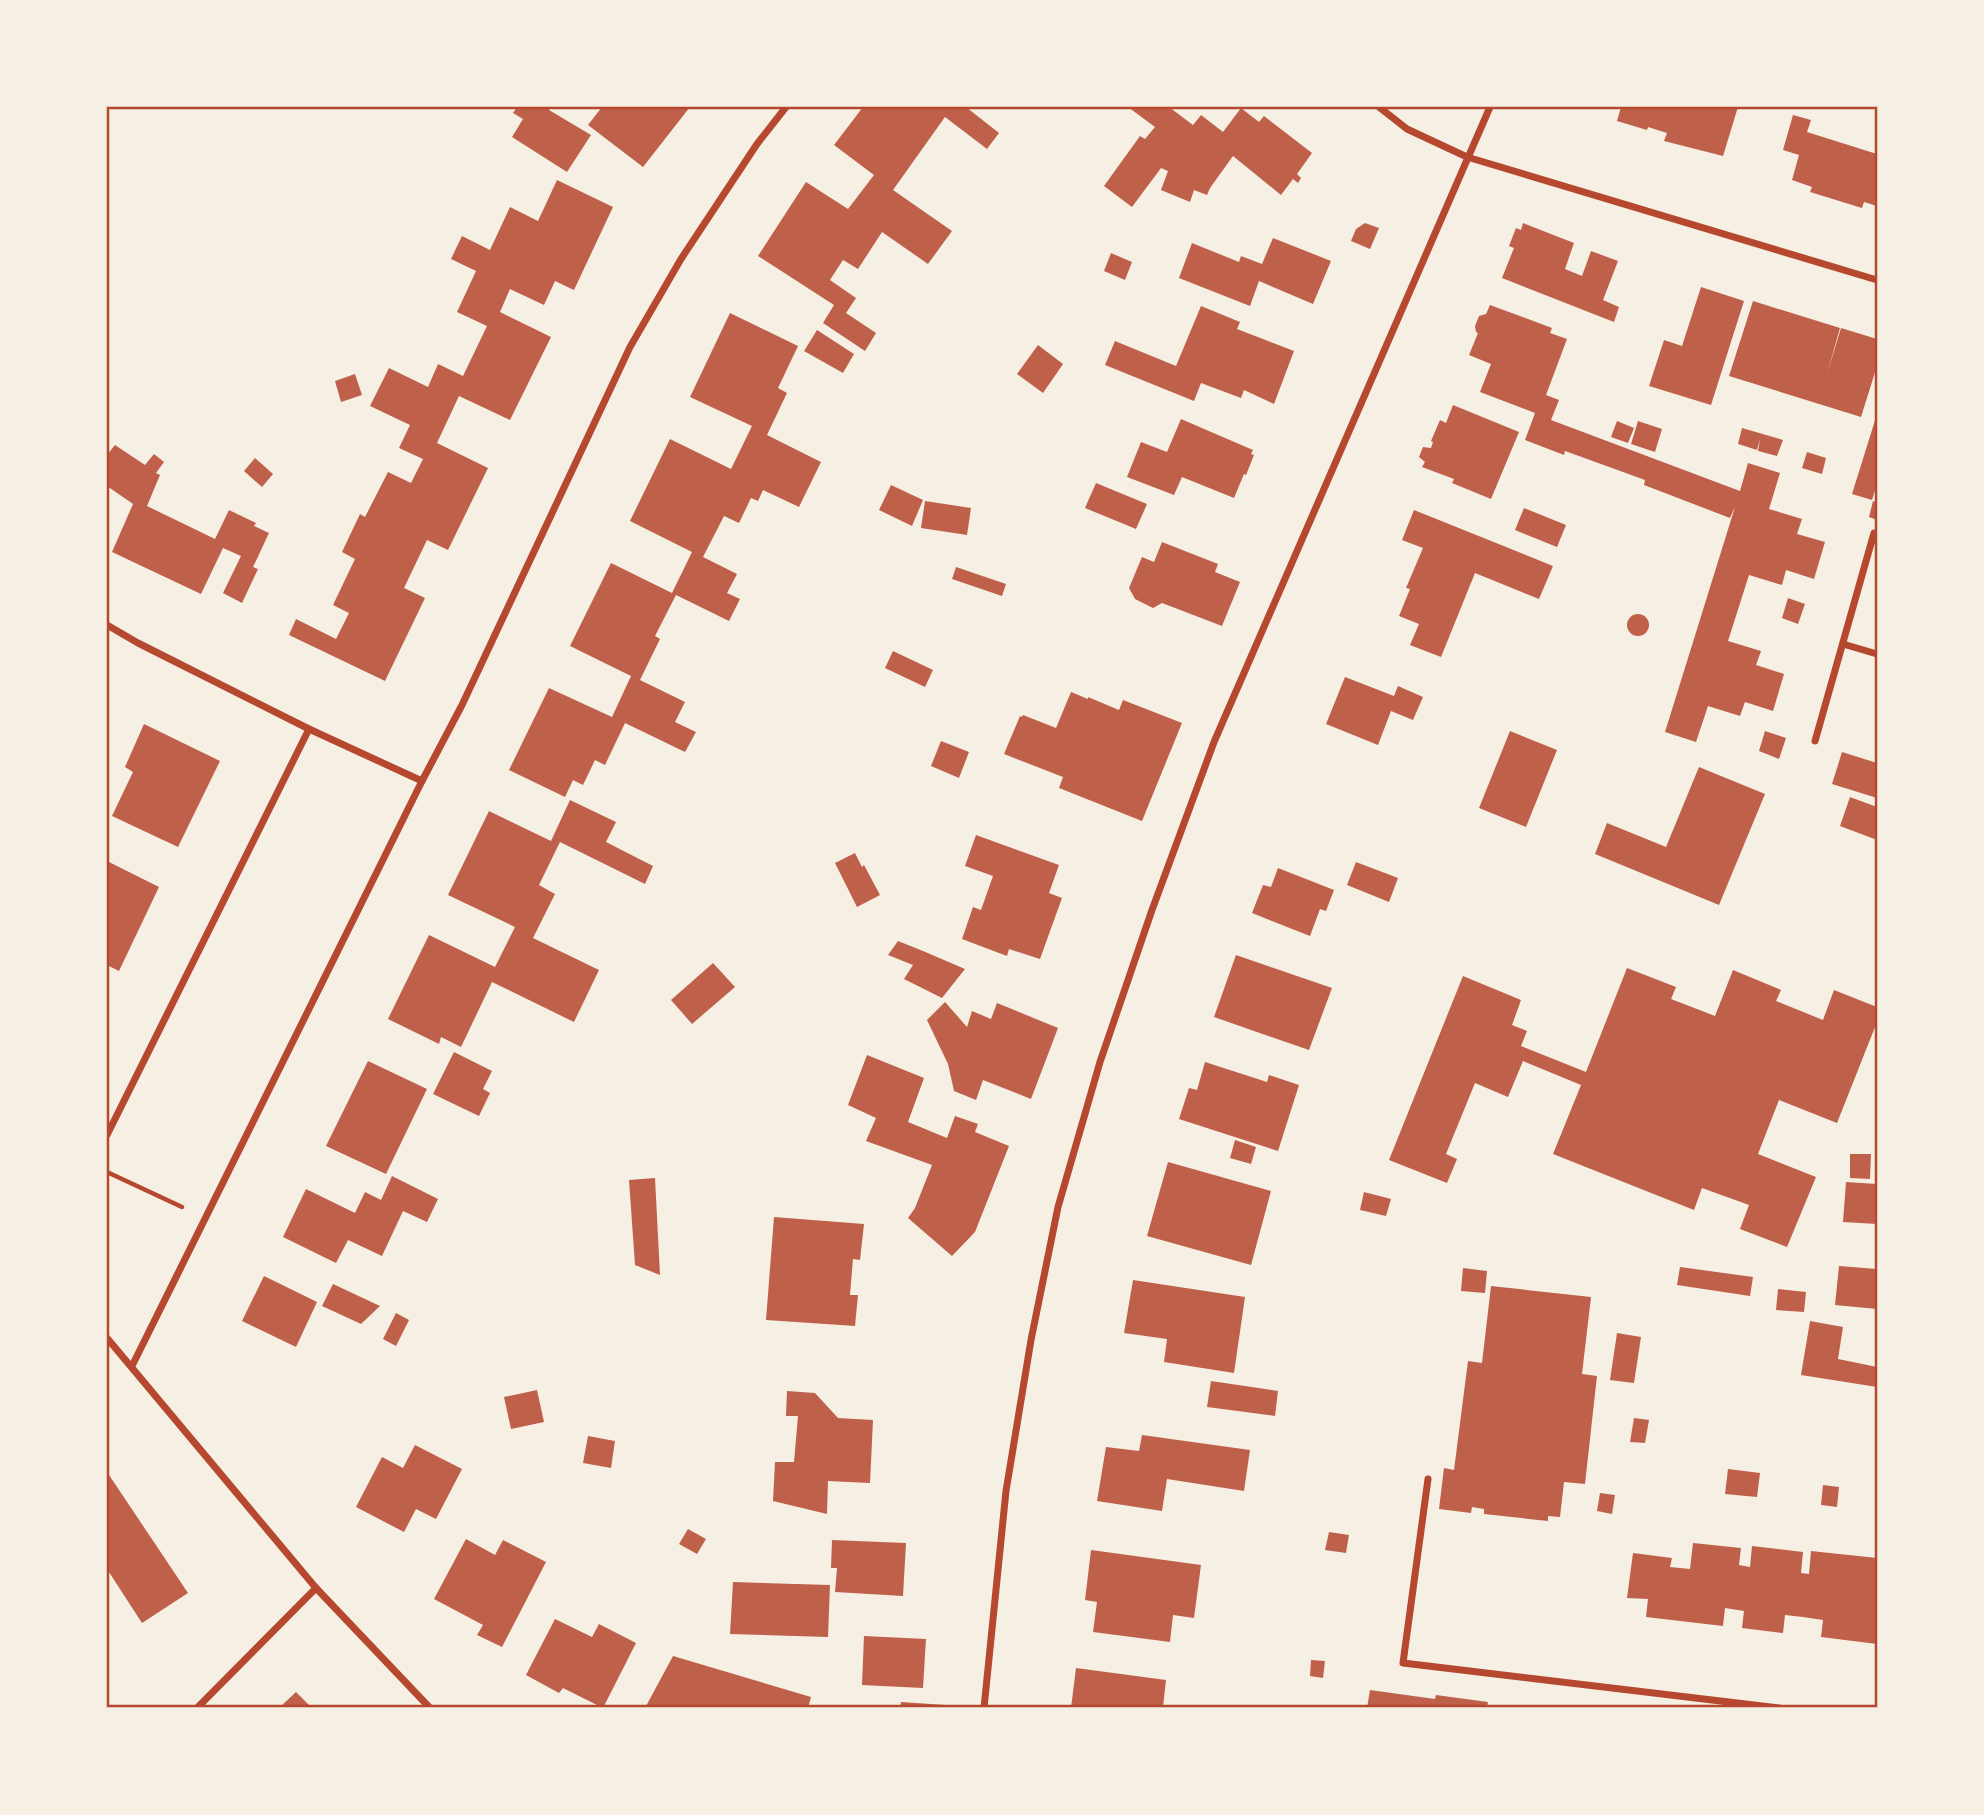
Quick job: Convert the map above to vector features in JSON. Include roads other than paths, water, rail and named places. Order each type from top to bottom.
[{"type":"street","points":[[132,1366],[422,781],[463,705],[630,347],[681,259],[757,144],[786,107]]},
{"type":"street","points":[[1378,107],[1407,129],[1467,157],[1877,280]]},
{"type":"street","points":[[984,1708],[1006,1491],[1031,1340],[1058,1207],[1100,1062],[1214,742],[1490,107]]},
{"type":"street","points":[[1815,741],[1874,533]]},
{"type":"street","points":[[107,625],[309,729],[422,781]]},
{"type":"street","points":[[1843,644],[1877,654]]},
{"type":"street","points":[[107,1135],[309,729]]},
{"type":"street","points":[[107,1338],[316,1588],[430,1708]]},
{"type":"street","points":[[1428,1479],[1403,1663],[1779,1708]]},
{"type":"street","points":[[197,1708],[316,1588]]}]
